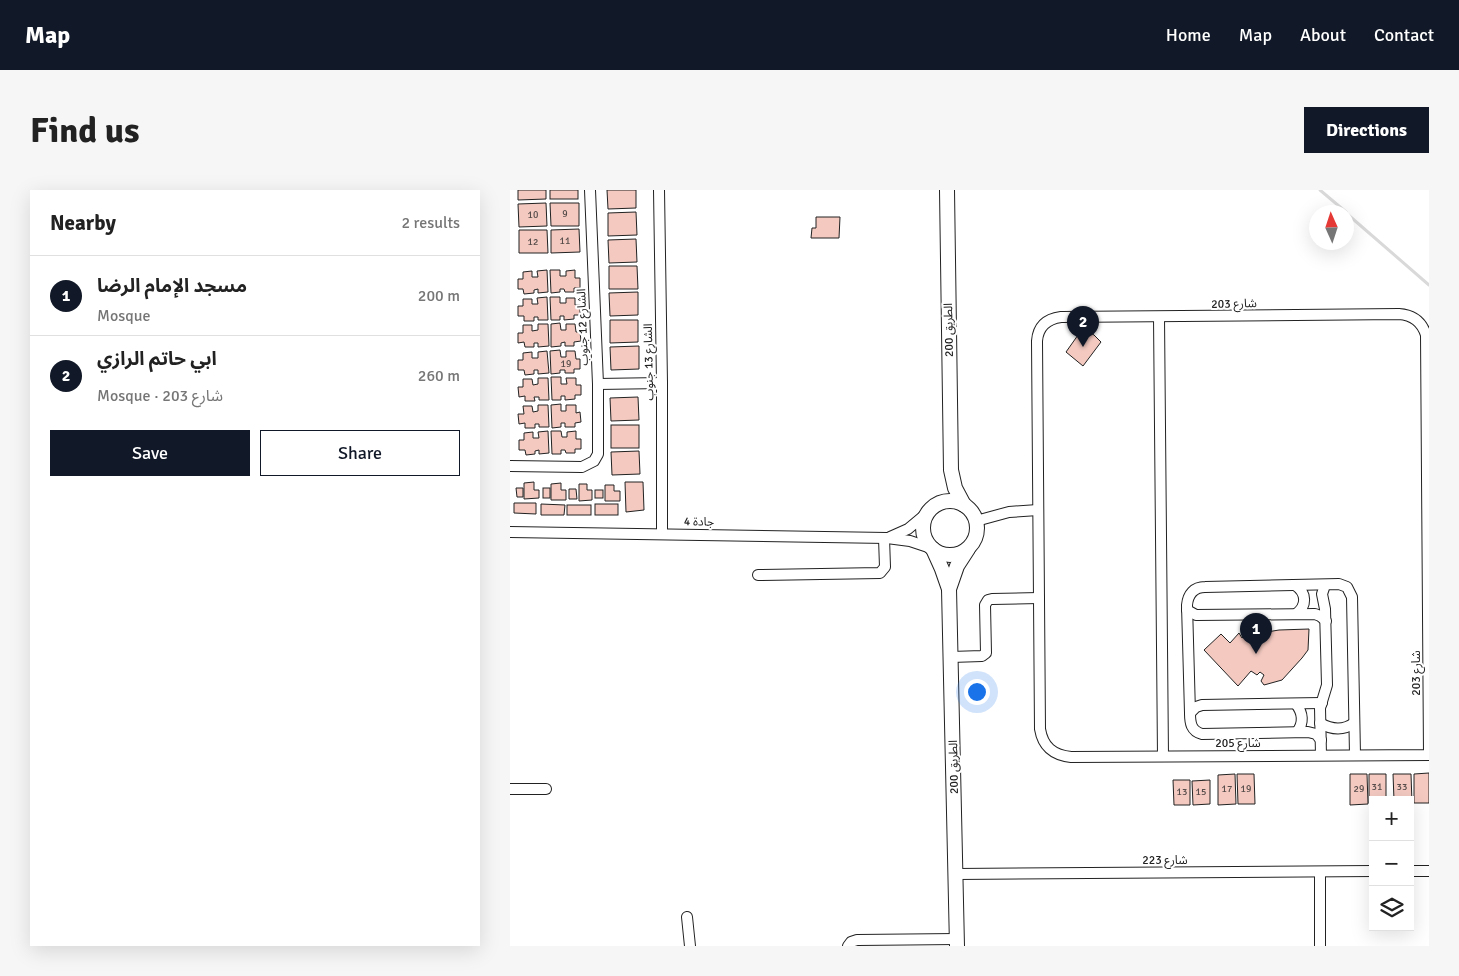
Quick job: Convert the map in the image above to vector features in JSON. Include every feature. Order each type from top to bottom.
[{"type":"main road","name":"الطريق 200","points":[[947,190],[951,470],[955,488],[964,505]]},
{"type":"main road","name":"الطريق 200","points":[[930,510],[942,492],[951,470]]},
{"type":"main road","points":[[952,501],[964,505],[976,521],[976,534],[970,546],[957,554],[950,555],[932,549],[922,532],[924,519],[930,510],[940,503],[952,501]]},
{"type":"main road","name":"الطريق 200","points":[[949,589],[957,566],[970,546]]},
{"type":"main road","name":"الطريق 200","points":[[932,549],[949,589],[957,874],[957,943]]},
{"type":"street","name":"الشارع 12 جنوب","points":[[510,466],[582,466],[594,461],[598,449],[598,384],[590,190]]},
{"type":"street","name":"الشارع 13 جنوب","points":[[659,190],[662,534]]},
{"type":"street","name":"شارع 203","points":[[1048,749],[1041,736],[1040,729],[1037,341],[1040,328],[1053,318],[1061,317],[1404,314],[1417,320],[1424,329],[1428,356],[1429,755]]},
{"type":"street","points":[[1160,317],[1163,756]]},
{"type":"street","points":[[598,384],[662,383]]},
{"type":"street","name":"جادة 4","points":[[886,538],[908,529],[930,510]]},
{"type":"street","points":[[976,521],[1009,512],[1038,510]]},
{"type":"street","name":"جادة 4","points":[[510,532],[886,538],[910,541],[932,549]]},
{"type":"street","points":[[758,575],[880,573],[885,567],[886,538]]},
{"type":"street","points":[[1295,585],[1302,591],[1304,599],[1302,608],[1296,614]]},
{"type":"street","points":[[1321,740],[1312,733],[1297,732],[1202,734],[1196,732],[1192,727],[1190,713],[1187,610],[1191,592],[1200,587],[1295,585],[1344,585],[1350,590],[1352,598],[1355,755]]},
{"type":"street","points":[[1321,756],[1320,723],[1322,703],[1327,685],[1326,621],[1322,594],[1325,585]]},
{"type":"street","points":[[951,657],[982,656],[986,652],[985,605],[988,600],[1039,598]]},
{"type":"street","points":[[1187,610],[1196,615],[1315,614],[1326,621]]},
{"type":"street","points":[[1190,713],[1202,704],[1322,703]]},
{"type":"street","points":[[1296,704],[1302,718],[1297,732]]},
{"type":"street","points":[[1320,723],[1337,729],[1354,723]]},
{"type":"street","name":"شارع 205","points":[[1048,749],[1062,756],[1429,755]]},
{"type":"street","points":[[510,789],[546,789]]},
{"type":"street","name":"شارع 223","points":[[957,874],[1369,871]]},
{"type":"street","points":[[1414,871],[1429,871]]},
{"type":"street","points":[[1320,872],[1320,946]]},
{"type":"street","points":[[687,917],[690,946]]},
{"type":"street","points":[[848,946],[851,942],[857,940],[957,943]]},
{"type":"building","points":[[518,190],[546,190],[546,199],[518,200]]},
{"type":"building","points":[[550,190],[578,190],[578,199],[550,199]]},
{"type":"building","points":[[607,190],[636,190],[636,208],[608,209]]},
{"type":"building","points":[[546,203],[547,226],[519,227],[518,204]]},
{"type":"building","points":[[550,203],[579,203],[579,226],[551,226]]},
{"type":"building","points":[[636,212],[637,235],[608,236],[608,213]]},
{"type":"building","points":[[816,217],[840,217],[839,238],[811,238],[812,228],[816,228]]},
{"type":"building","points":[[579,229],[580,252],[551,253],[551,230]]},
{"type":"building","points":[[519,230],[547,230],[548,253],[519,253]]},
{"type":"building","points":[[636,239],[637,262],[609,263],[608,240]]},
{"type":"building","points":[[609,266],[637,266],[638,289],[609,289]]},
{"type":"building","points":[[547,270],[548,292],[538,293],[538,289],[534,290],[534,293],[524,294],[523,289],[518,289],[518,279],[523,279],[523,272],[532,271],[532,277],[538,277],[537,271]]},
{"type":"building","points":[[550,270],[560,270],[560,276],[566,276],[566,271],[575,270],[575,278],[580,278],[580,288],[574,288],[574,292],[565,292],[564,289],[560,289],[560,292],[551,293]]},
{"type":"building","points":[[638,292],[638,315],[610,316],[609,293]]},
{"type":"building","points":[[547,297],[548,320],[538,320],[538,317],[534,317],[534,321],[524,321],[524,316],[518,316],[518,306],[523,306],[523,299],[532,299],[532,304],[538,304],[537,298]]},
{"type":"building","points":[[550,297],[560,297],[560,303],[566,303],[566,298],[575,298],[575,305],[580,305],[580,315],[574,315],[574,319],[564,320],[564,316],[560,316],[560,320],[551,320]]},
{"type":"building","points":[[610,320],[638,320],[638,342],[610,343]]},
{"type":"building","points":[[560,323],[561,330],[566,330],[566,324],[575,324],[576,332],[580,332],[581,341],[574,342],[574,346],[565,346],[565,342],[561,343],[561,346],[551,347],[551,324]]},
{"type":"building","points":[[538,324],[548,324],[549,346],[538,347],[538,343],[534,343],[534,347],[525,347],[524,342],[518,343],[518,333],[523,333],[523,325],[532,325],[532,331],[538,330]]},
{"type":"building","points":[[1083,328],[1101,342],[1083,366],[1066,352]]},
{"type":"building","points":[[639,346],[639,369],[611,370],[610,347]]},
{"type":"building","points":[[560,350],[561,357],[566,357],[566,351],[575,351],[576,359],[580,359],[580,369],[574,369],[574,373],[565,373],[565,370],[560,370],[560,373],[551,374],[550,351]]},
{"type":"building","points":[[547,351],[549,373],[538,374],[538,370],[534,370],[534,374],[525,375],[524,370],[518,370],[518,360],[523,360],[523,353],[532,352],[532,358],[538,358],[538,352]]},
{"type":"building","points":[[551,377],[561,377],[561,384],[567,384],[566,378],[576,378],[576,385],[581,385],[581,395],[575,395],[575,399],[565,400],[565,396],[561,396],[561,400],[552,400]]},
{"type":"building","points":[[538,378],[548,378],[549,400],[539,400],[539,397],[534,397],[535,401],[525,401],[525,396],[519,397],[518,387],[523,387],[523,379],[532,379],[533,385],[538,384]]},
{"type":"building","points":[[638,397],[639,420],[611,421],[610,398]]},
{"type":"building","points":[[561,404],[561,411],[566,411],[566,405],[576,405],[576,413],[580,412],[581,422],[575,423],[575,427],[565,427],[565,423],[561,423],[561,427],[552,428],[551,405]]},
{"type":"building","points":[[538,405],[548,405],[549,427],[539,427],[539,424],[535,424],[535,428],[525,428],[525,423],[519,424],[518,414],[524,414],[523,406],[532,406],[533,412],[538,411]]},
{"type":"building","points":[[611,425],[639,425],[639,448],[611,448]]},
{"type":"building","points":[[548,431],[549,453],[539,454],[539,450],[535,451],[535,454],[526,455],[525,450],[519,450],[519,440],[524,440],[524,433],[533,432],[533,438],[539,438],[538,432]]},
{"type":"building","points":[[551,431],[561,431],[562,437],[567,437],[567,432],[576,431],[576,439],[581,439],[581,449],[575,449],[575,453],[566,453],[565,450],[561,450],[561,454],[552,454]]},
{"type":"building","points":[[639,451],[640,474],[612,475],[611,452]]},
{"type":"building","points":[[534,482],[534,490],[539,490],[539,498],[524,499],[524,483]]},
{"type":"building","points":[[625,482],[643,482],[644,510],[626,512]]},
{"type":"building","points":[[561,483],[561,490],[566,490],[566,500],[551,500],[551,484]]},
{"type":"building","points":[[579,484],[587,484],[587,490],[592,490],[592,500],[579,501]]},
{"type":"building","points":[[605,485],[614,485],[614,491],[620,491],[620,501],[605,501]]},
{"type":"building","points":[[516,488],[523,488],[523,497],[517,497]]},
{"type":"building","points":[[543,488],[550,488],[550,498],[543,498]]},
{"type":"building","points":[[569,489],[576,489],[577,499],[569,499]]},
{"type":"building","points":[[595,490],[603,490],[603,498],[595,498]]},
{"type":"building","points":[[514,503],[536,503],[536,514],[514,513]]},
{"type":"building","points":[[541,504],[565,505],[564,515],[541,515]]},
{"type":"building","points":[[595,504],[618,504],[618,515],[595,515]]},
{"type":"building","points":[[567,505],[591,505],[591,515],[567,515]]},
{"type":"building","points":[[1309,629],[1308,650],[1302,658],[1282,680],[1264,685],[1261,681],[1264,675],[1260,672],[1257,675],[1251,671],[1238,686],[1204,650],[1221,634],[1230,643],[1239,633],[1242,638],[1248,633],[1252,640],[1261,632],[1264,635],[1267,632],[1279,630]]},
{"type":"building","points":[[1429,773],[1429,803],[1414,803],[1414,774]]},
{"type":"building","points":[[1235,774],[1236,804],[1218,805],[1218,775]]},
{"type":"building","points":[[1237,774],[1254,774],[1255,804],[1238,804]]},
{"type":"building","points":[[1350,774],[1367,774],[1368,804],[1350,805]]},
{"type":"building","points":[[1369,774],[1386,774],[1386,796],[1369,796]]},
{"type":"building","points":[[1393,774],[1411,774],[1412,796],[1394,796]]},
{"type":"building","points":[[1173,780],[1190,780],[1190,805],[1174,805]]},
{"type":"building","points":[[1210,780],[1210,804],[1193,805],[1192,781]]},
{"type":"waterway","points":[[1320,190],[1338,205]]},
{"type":"waterway","points":[[1354,220],[1429,285]]},
{"type":"place","name":"ابي حاتم الرازي","points":[[1083,347]]},
{"type":"place","name":"مسجد الإمام الرضا","points":[[1256,654]]}]
